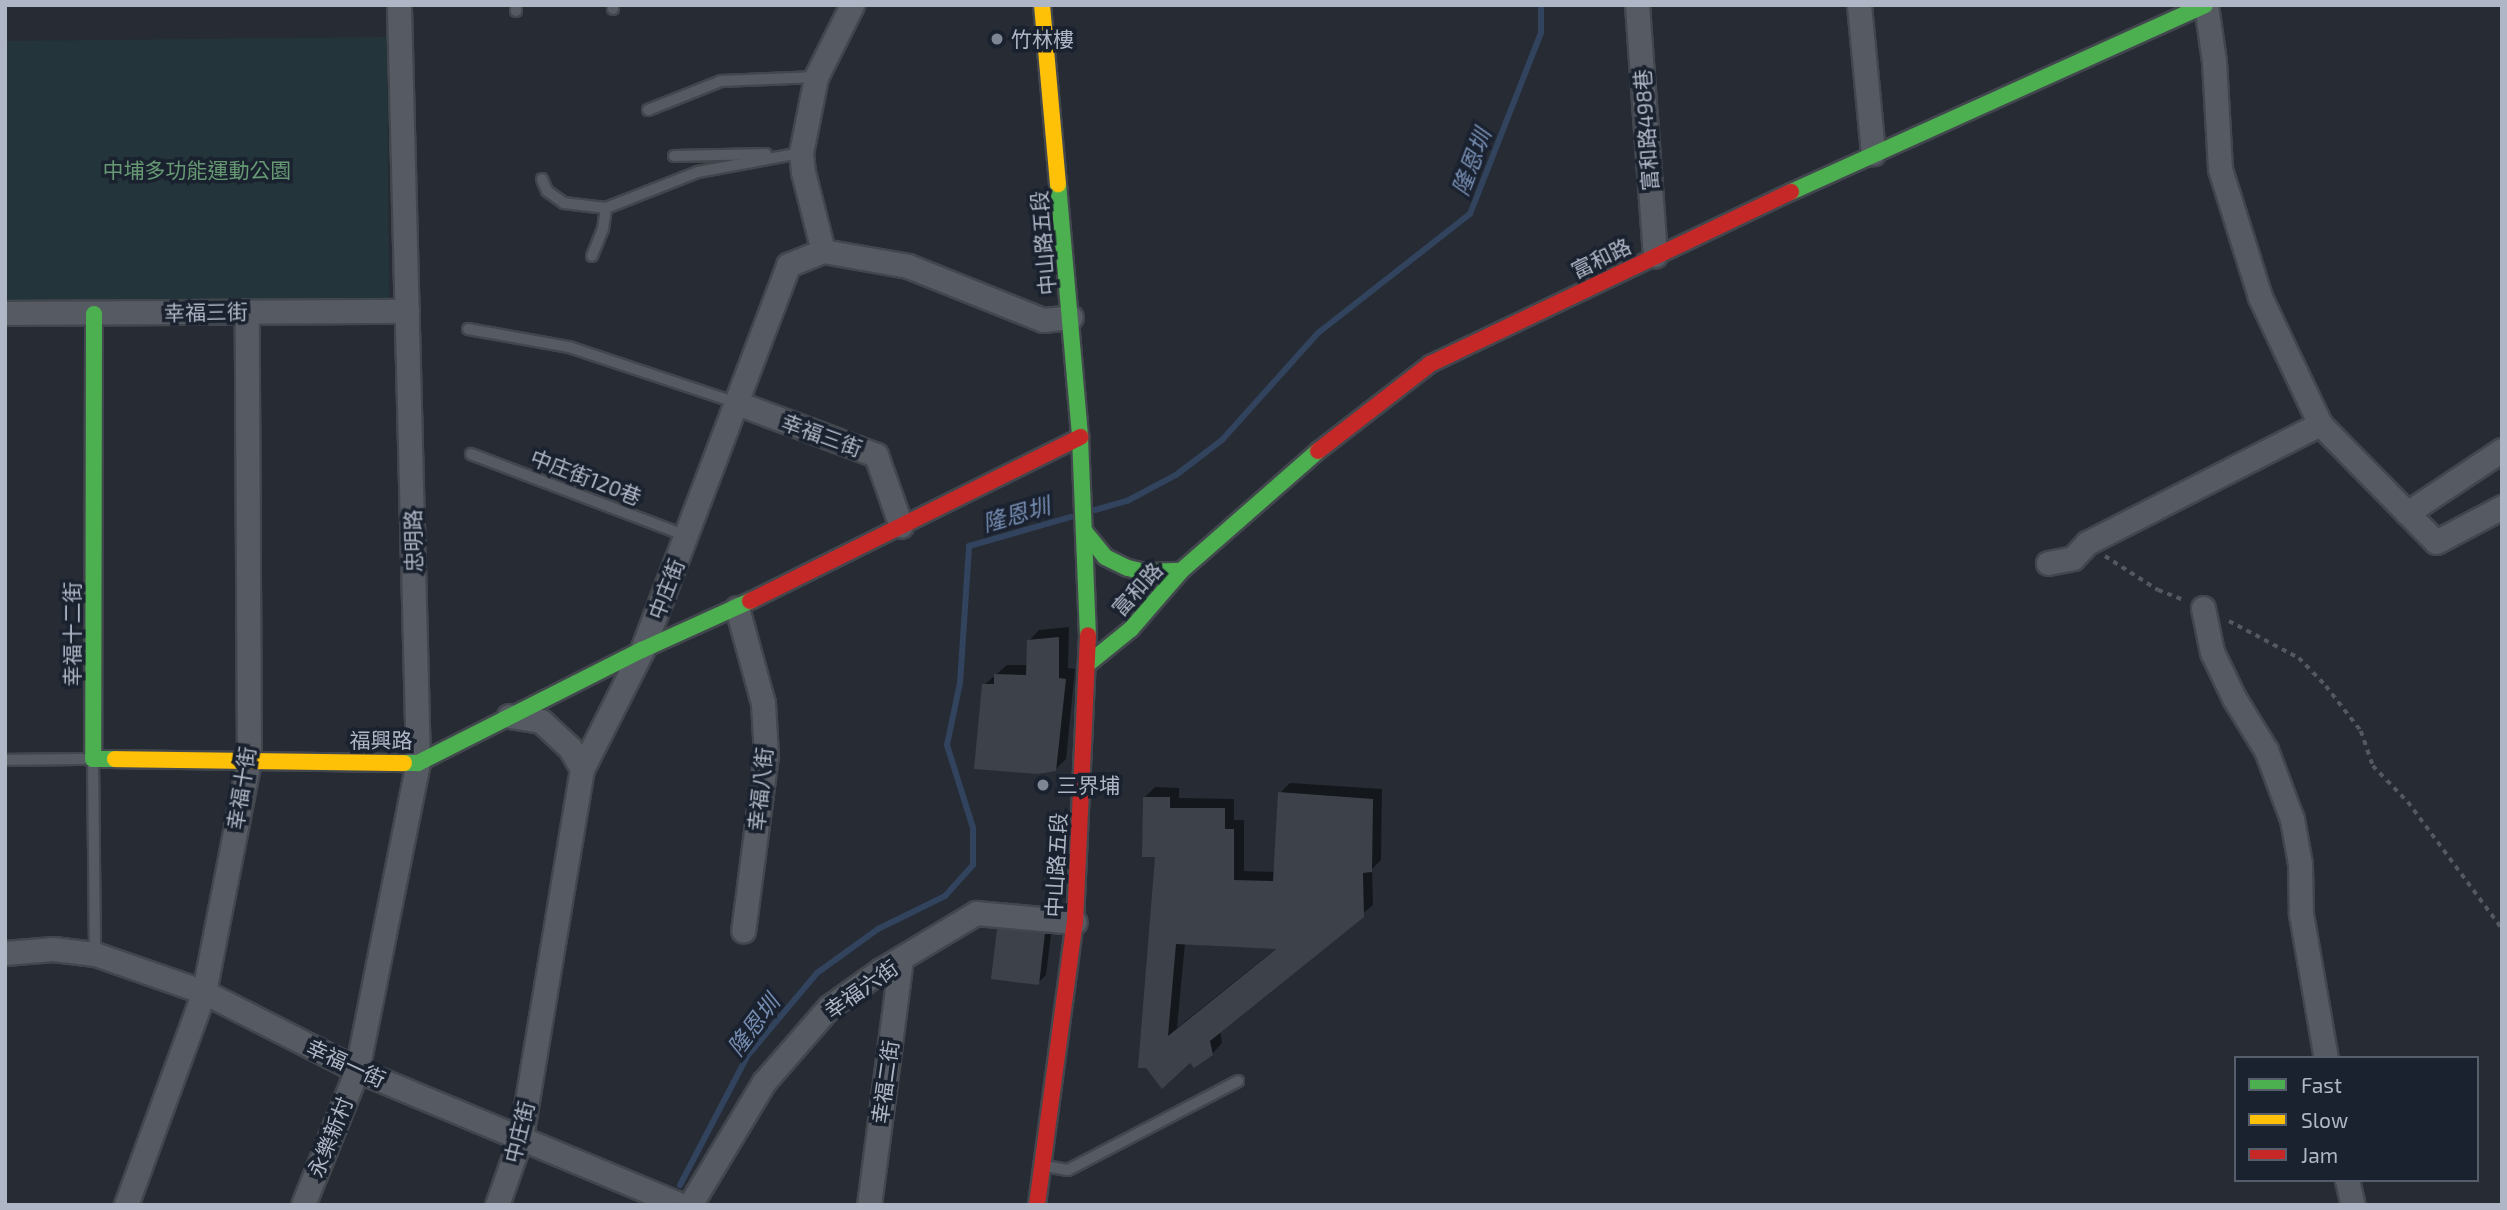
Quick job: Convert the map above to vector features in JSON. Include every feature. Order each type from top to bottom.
[{"type":"street","name":"忠明路","points":[[357,1070],[418,763],[400,5]]},
{"type":"street","points":[[852,5],[816,77],[801,153],[803,172],[823,251],[908,266],[1043,320],[1070,317]]},
{"type":"street","name":"中山路五段","points":[[1037,1205],[1075,922],[1089,663],[1080,437],[1042,5]]},
{"type":"street","name":"富和路498巷","points":[[1637,5],[1656,255]]},
{"type":"street","points":[[1859,5],[1873,153]]},
{"type":"street","points":[[2206,5],[2214,61],[2220,169],[2260,297],[2320,424],[2436,542],[2502,507]]},
{"type":"street","name":"富和路","points":[[1089,663],[1131,629],[1181,571],[1319,450],[1430,364],[1873,153],[2206,5]]},
{"type":"street","name":"中庄街","points":[[496,1205],[521,1137],[582,769],[642,650],[788,265],[823,251]]},
{"type":"street","name":"幸福三街","points":[[5,313],[407,311]]},
{"type":"street","name":"幸福十街","points":[[126,1205],[204,992],[249,760],[247,312]]},
{"type":"street","name":"幸福十二街","points":[[93,759],[94,314]]},
{"type":"street","name":"幸福三街","points":[[737,403],[876,455],[901,526]]},
{"type":"street","points":[[2048,563],[2073,558],[2087,543],[2320,424]]},
{"type":"street","name":"福興路","points":[[93,759],[418,763],[642,650],[737,608],[1080,437]]},
{"type":"street","points":[[2407,513],[2502,450]]},
{"type":"street","points":[[1085,529],[1105,556],[1128,568],[1144,572],[1181,571]]},
{"type":"street","points":[[2203,607],[2212,652],[2234,698],[2266,750],[2292,819],[2300,864],[2301,914],[2326,1056]]},
{"type":"street","name":"幸福八街","points":[[737,608],[763,703],[766,755],[743,931]]},
{"type":"street","points":[[509,716],[541,721],[570,748],[582,769]]},
{"type":"street","name":"幸福六街","points":[[690,1205],[764,1082],[829,1006],[881,970],[976,913],[1075,922]]},
{"type":"street","name":"幸福一街","points":[[5,953],[53,949],[95,954],[204,992],[357,1070],[682,1205]]},
{"type":"street","name":"幸福二街","points":[[869,1205],[901,960]]},
{"type":"street","name":"永樂新村","points":[[303,1205],[357,1070]]},
{"type":"street","points":[[2347,1182],[2353,1205]]},
{"type":"lane","points":[[648,110],[721,81],[816,77]]},
{"type":"lane","points":[[674,156],[801,153]]},
{"type":"lane","points":[[542,179],[547,191],[564,203],[606,208],[698,172],[801,153]]},
{"type":"lane","points":[[592,256],[603,229],[606,208]]},
{"type":"lane","points":[[468,329],[569,347],[737,403]]},
{"type":"lane","name":"中庄街120巷","points":[[471,454],[687,536]]},
{"type":"lane","points":[[5,760],[93,759]]},
{"type":"lane","name":"幸福十二街","points":[[93,759],[95,954]]},
{"type":"lane","points":[[1041,1165],[1068,1170],[1238,1082]]},
{"type":"path","points":[[2087,543],[2158,590],[2203,607],[2299,659],[2326,686],[2361,731],[2374,766],[2408,802],[2501,927]]},
{"type":"green space","name":"中埔多功能運動公園","points":[[387,37],[389,298],[5,302],[5,41]]},
{"type":"building","points":[[1059,637],[1059,678],[1066,679],[1056,771],[1038,774],[974,769],[982,684],[994,684],[994,674],[1026,675],[1027,640]]},
{"type":"building","points":[[1278,792],[1373,799],[1372,872],[1363,873],[1364,917],[1210,1041],[1213,1055],[1194,1068],[1190,1063],[1162,1089],[1146,1068],[1138,1068],[1155,857],[1142,857],[1143,797],[1170,797],[1170,808],[1225,808],[1225,829],[1234,829],[1234,880],[1273,881]],"holes":[[[1176,944],[1276,949],[1168,1036]]]},
{"type":"building","points":[[997,929],[1045,933],[1039,985],[991,979]]},
{"type":"waterway","name":"隆恩圳","points":[[1095,510],[1127,501],[1176,475],[1222,440],[1318,333],[1470,214],[1541,33],[1541,5]]},
{"type":"waterway","name":"隆恩圳","points":[[680,1185],[748,1055],[817,973],[878,929],[945,896],[973,865],[973,828],[947,745],[960,683],[969,546],[1071,517]]},
{"type":"traffic: fast","points":[[1791,192],[2205,5]]},
{"type":"traffic: fast","points":[[1058,184],[1080,437],[1088,635]]},
{"type":"traffic: fast","points":[[94,314],[93,759],[115,759]]},
{"type":"traffic: fast","points":[[1089,663],[1131,629],[1181,571],[1318,451]]},
{"type":"traffic: fast","points":[[1085,532],[1105,557],[1128,568],[1144,572],[1181,571]]},
{"type":"traffic: fast","points":[[404,763],[418,763],[642,650],[750,601]]},
{"type":"traffic: slow","points":[[1042,5],[1058,184]]},
{"type":"traffic: slow","points":[[115,759],[404,763]]},
{"type":"traffic: jam","points":[[1318,451],[1430,364],[1791,192]]},
{"type":"traffic: jam","points":[[750,601],[1080,437]]},
{"type":"traffic: jam","points":[[1037,1205],[1075,922],[1088,635]]},
{"type":"place","name":"竹林樓","points":[[997,39]]},
{"type":"place","name":"三界埔","points":[[1043,785]]}]
